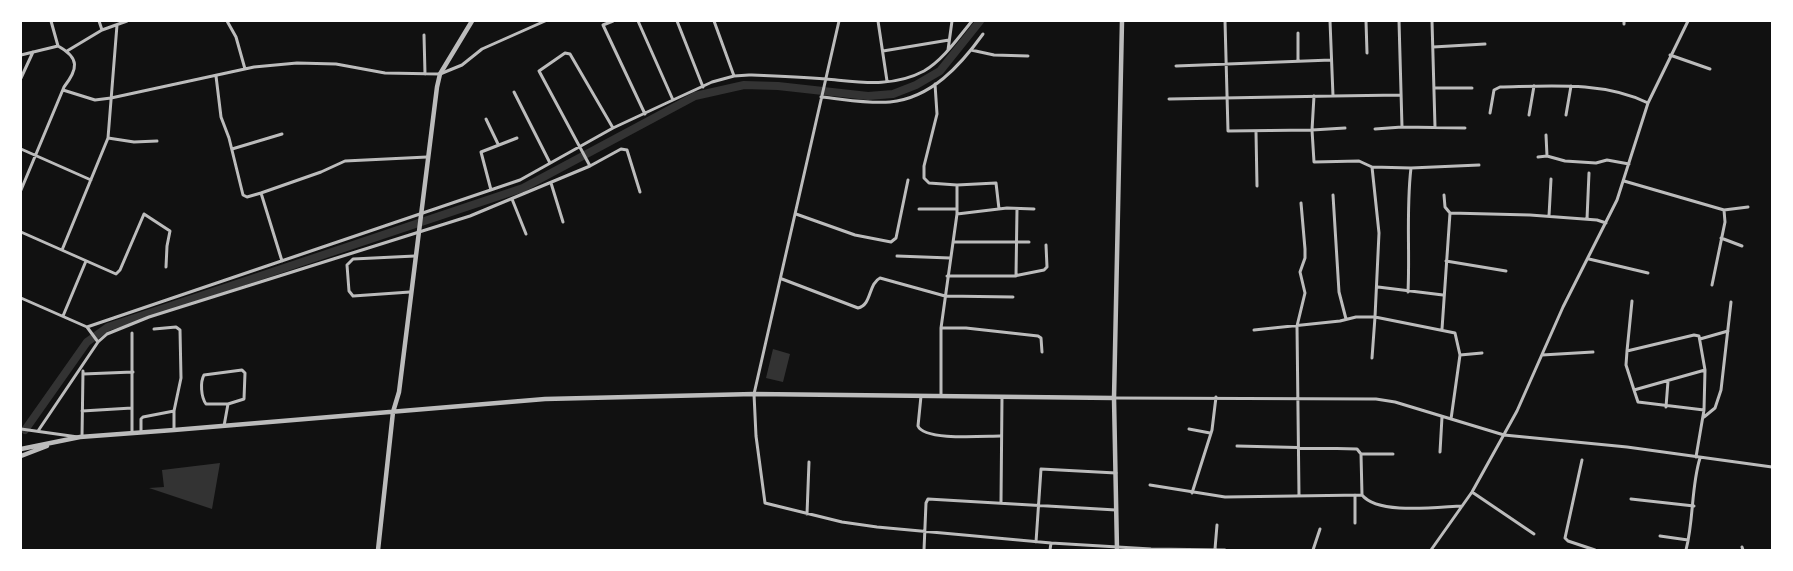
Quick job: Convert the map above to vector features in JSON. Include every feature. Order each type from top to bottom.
[{"type":"street","points":[[50,21],[58,46]]},
{"type":"street","points":[[99,21],[102,30]]},
{"type":"street","points":[[67,51],[102,30],[127,21]]},
{"type":"street","points":[[227,21],[236,37],[245,69]]},
{"type":"street","points":[[378,550],[393,412],[399,392],[427,157],[440,74],[472,21]]},
{"type":"street","points":[[63,90],[95,100],[245,69],[297,63],[326,64],[385,73],[440,74],[462,64],[482,49],[544,21]]},
{"type":"street","points":[[613,21],[603,26],[644,114]]},
{"type":"street","points":[[638,21],[673,100]]},
{"type":"street","points":[[677,21],[702,87]]},
{"type":"street","points":[[714,21],[734,76]]},
{"type":"street","points":[[839,21],[782,279],[754,394],[763,500],[770,506],[860,525],[1116,548],[1225,550]]},
{"type":"street","points":[[878,21],[887,81]]},
{"type":"street","points":[[948,50],[952,21]]},
{"type":"street","points":[[87,327],[520,180],[613,128],[702,87],[734,76],[890,83],[925,70],[948,50],[972,21]]},
{"type":"street","points":[[1116,548],[1114,398],[1122,21]]},
{"type":"street","points":[[1225,21],[1228,131],[1256,132],[1345,128]]},
{"type":"street","points":[[1330,21],[1333,96]]},
{"type":"street","points":[[1366,21],[1367,53]]},
{"type":"street","points":[[1399,21],[1402,127]]},
{"type":"street","points":[[1432,21],[1435,127]]},
{"type":"street","points":[[1431,550],[1472,492],[1504,435],[1563,307],[1606,223],[1624,181],[1648,103],[1670,54],[1688,21]]},
{"type":"street","points":[[62,250],[108,138],[117,25]]},
{"type":"street","points":[[1298,33],[1298,61]]},
{"type":"street","points":[[821,96],[889,102],[915,95],[945,78],[983,34]]},
{"type":"street","points":[[424,35],[425,74]]},
{"type":"street","points":[[883,51],[949,40]]},
{"type":"street","points":[[1433,46],[1485,44]]},
{"type":"street","points":[[21,55],[58,46],[67,51],[74,60],[74,73],[63,90],[21,190]]},
{"type":"street","points":[[971,50],[994,56],[1028,56]]},
{"type":"street","points":[[21,78],[34,52]]},
{"type":"street","points":[[590,165],[539,72],[566,53],[572,55],[613,128]]},
{"type":"street","points":[[1670,54],[1710,69]]},
{"type":"street","points":[[1176,66],[1331,60]]},
{"type":"street","points":[[216,76],[221,117],[244,196],[320,172],[345,161],[427,157]]},
{"type":"street","points":[[935,84],[937,114],[924,166],[924,178],[929,183],[957,185],[996,184],[999,209]]},
{"type":"street","points":[[1528,115],[1534,86]]},
{"type":"street","points":[[1490,113],[1494,90],[1500,87],[1571,86],[1620,93],[1648,103]]},
{"type":"street","points":[[1566,115],[1571,86]]},
{"type":"street","points":[[1434,88],[1472,88]]},
{"type":"street","points":[[514,92],[550,163]]},
{"type":"street","points":[[1169,99],[1226,96],[1401,95]]},
{"type":"street","points":[[1314,96],[1312,130],[1314,162],[1359,161],[1372,167],[1411,168],[1479,165]]},
{"type":"street","points":[[486,118],[498,144]]},
{"type":"street","points":[[1376,129],[1402,127],[1465,128]]},
{"type":"street","points":[[1256,132],[1257,186]]},
{"type":"street","points":[[232,150],[282,134]]},
{"type":"street","points":[[1546,135],[1547,156]]},
{"type":"street","points":[[108,138],[134,142],[157,141]]},
{"type":"street","points":[[491,190],[481,152],[516,138]]},
{"type":"street","points":[[21,149],[91,180]]},
{"type":"street","points":[[38,431],[97,341],[107,334],[149,317],[418,232],[552,183],[606,156],[626,149],[640,192]]},
{"type":"street","points":[[1538,157],[1547,156],[1565,161],[1596,162],[1607,160],[1629,164]]},
{"type":"street","points":[[1372,167],[1379,233],[1378,287],[1372,358]]},
{"type":"street","points":[[1408,292],[1410,242],[1407,203],[1411,168]]},
{"type":"street","points":[[1587,219],[1589,173]]},
{"type":"street","points":[[1549,216],[1551,179]]},
{"type":"street","points":[[796,214],[855,235],[890,242],[896,238],[908,180]]},
{"type":"street","points":[[1624,181],[1724,210],[1748,207]]},
{"type":"street","points":[[552,183],[563,222]]},
{"type":"street","points":[[941,396],[941,328],[957,214],[957,185]]},
{"type":"street","points":[[260,192],[282,261]]},
{"type":"street","points":[[1333,195],[1339,292],[1346,319]]},
{"type":"street","points":[[1442,329],[1450,213],[1445,206],[1444,195]]},
{"type":"street","points":[[512,198],[526,234]]},
{"type":"street","points":[[1299,495],[1297,326],[1305,293],[1300,272],[1305,258],[1305,249],[1300,202]]},
{"type":"street","points":[[919,209],[957,209]]},
{"type":"street","points":[[957,214],[999,209],[1034,209]]},
{"type":"street","points":[[1016,276],[1018,209]]},
{"type":"street","points":[[1712,285],[1726,216],[1724,210]]},
{"type":"street","points":[[1450,213],[1549,216],[1587,219],[1606,223]]},
{"type":"street","points":[[21,232],[113,274],[118,273],[144,214],[170,232],[166,267]]},
{"type":"street","points":[[1721,238],[1742,246]]},
{"type":"street","points":[[953,242],[1029,242]]},
{"type":"street","points":[[947,276],[1016,276],[1045,270],[1046,245]]},
{"type":"street","points":[[410,292],[353,296],[349,291],[347,265],[353,259],[415,256]]},
{"type":"street","points":[[897,256],[950,258]]},
{"type":"street","points":[[1589,259],[1648,272]]},
{"type":"street","points":[[63,316],[86,261]]},
{"type":"street","points":[[1446,261],[1506,271]]},
{"type":"street","points":[[782,279],[858,308],[866,303],[875,283],[880,278],[945,296],[1013,297]]},
{"type":"street","points":[[1378,287],[1443,295]]},
{"type":"street","points":[[21,298],[87,327],[91,330],[97,341]]},
{"type":"street","points":[[1632,301],[1626,365],[1638,402],[1704,410]]},
{"type":"street","points":[[1703,417],[1712,411],[1717,402],[1731,302]]},
{"type":"street","points":[[1254,330],[1375,317],[1455,333],[1460,355],[1451,419]]},
{"type":"street","points":[[154,329],[176,327],[180,330],[181,378],[174,411],[174,430]]},
{"type":"street","points":[[941,328],[966,328],[1038,336],[1042,338],[1042,352]]},
{"type":"street","points":[[1700,339],[1728,331]]},
{"type":"street","points":[[132,333],[132,432]]},
{"type":"street","points":[[1627,351],[1697,335],[1700,339],[1705,370],[1704,410],[1694,506],[1686,550]]},
{"type":"street","points":[[1542,355],[1593,352]]},
{"type":"street","points":[[1460,355],[1482,353]]},
{"type":"street","points":[[1634,390],[1705,370]]},
{"type":"street","points":[[244,371],[246,397],[241,401],[228,404],[207,405],[204,403],[202,379],[204,375],[244,371]]},
{"type":"street","points":[[81,437],[83,373],[132,372]]},
{"type":"street","points":[[1666,406],[1668,381]]},
{"type":"street","points":[[21,449],[81,437],[141,431],[174,430],[545,400],[754,394],[1114,398],[1216,397],[1376,399],[1395,402],[1504,435],[1627,447],[1772,466]]},
{"type":"street","points":[[921,395],[918,426],[924,433],[936,436],[1000,436]]},
{"type":"street","points":[[1001,502],[1000,436],[1002,396]]},
{"type":"street","points":[[1192,493],[1210,433],[1216,397]]},
{"type":"street","points":[[224,426],[228,404]]},
{"type":"street","points":[[82,411],[132,408]]},
{"type":"street","points":[[141,431],[141,419],[143,417],[174,411]]},
{"type":"street","points":[[1440,452],[1442,417]]},
{"type":"street","points":[[21,429],[81,437]]},
{"type":"street","points":[[1189,429],[1210,433]]},
{"type":"street","points":[[21,456],[55,443]]},
{"type":"street","points":[[1237,446],[1357,449],[1361,454],[1362,495],[1370,502],[1388,507],[1462,506]]},
{"type":"street","points":[[1361,454],[1393,454]]},
{"type":"street","points":[[1582,460],[1565,538],[1568,541],[1592,550]]},
{"type":"street","points":[[807,514],[809,462]]},
{"type":"street","points":[[1036,542],[1041,468],[1116,472]]},
{"type":"street","points":[[1150,484],[1192,493],[1225,497],[1362,495]]},
{"type":"street","points":[[1472,492],[1534,534]]},
{"type":"street","points":[[1355,496],[1355,523]]},
{"type":"street","points":[[1631,499],[1694,506]]},
{"type":"street","points":[[924,550],[928,500],[1039,504],[1116,510]]},
{"type":"street","points":[[1214,549],[1217,524]]},
{"type":"street","points":[[1313,550],[1320,529]]},
{"type":"street","points":[[1660,536],[1688,540]]},
{"type":"street","points":[[1050,550],[1051,543]]},
{"type":"shaded area","points":[[773,349],[790,354],[783,382],[766,378]]},
{"type":"shaded area","points":[[220,463],[212,509],[149,488],[164,487],[162,470]]},
{"type":"waterway","points":[[25,430],[87,342],[108,327],[523,188],[695,96],[744,85],[778,86],[868,96],[893,94],[916,85],[940,71],[980,21]]}]
